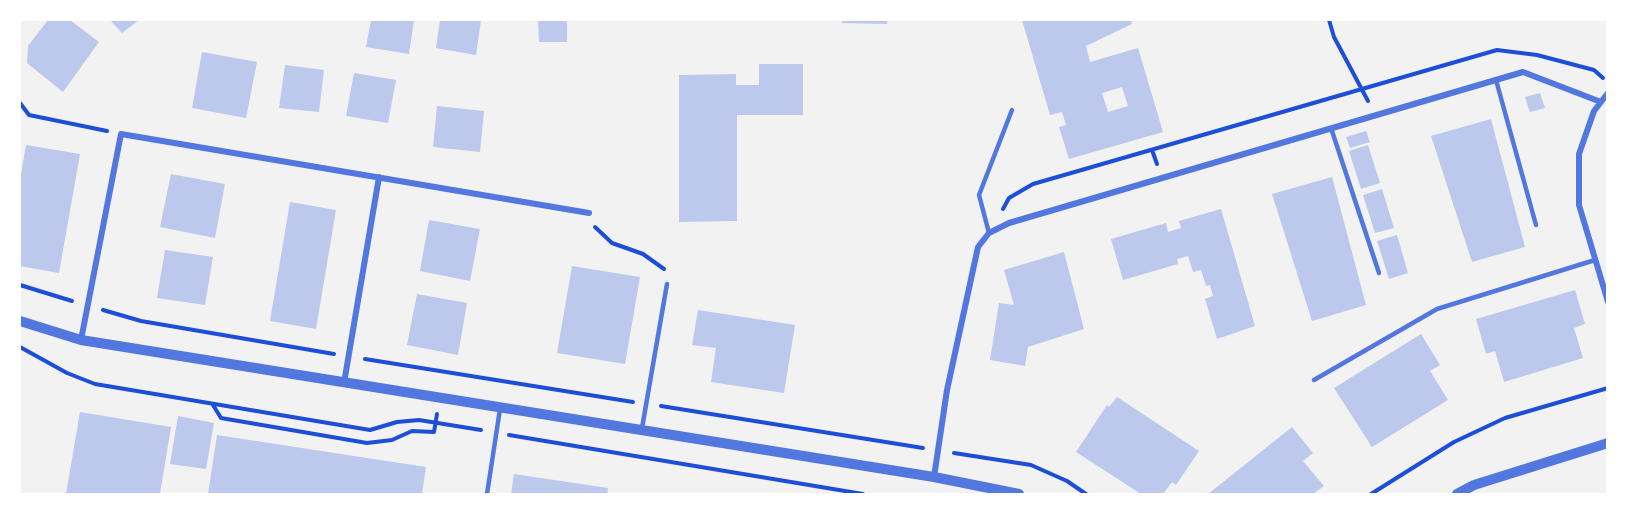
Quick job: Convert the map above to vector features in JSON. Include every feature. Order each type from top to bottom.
[{"type":"street","points":[[934,477],[947,390],[978,247],[989,233],[1009,223],[1523,72],[1601,102]]},
{"type":"street","points":[[1608,93],[1594,111],[1579,154],[1579,205],[1608,302]]},
{"type":"street","points":[[81,340],[121,134],[589,213]]},
{"type":"street","points":[[344,383],[379,177]]},
{"type":"street","points":[[20,321],[81,340],[934,477],[1019,495]]},
{"type":"street","points":[[1456,495],[1474,485],[1608,443]]},
{"type":"lane","points":[[1496,80],[1536,225]]},
{"type":"lane","points":[[989,233],[979,195],[1012,110]]},
{"type":"lane","points":[[1331,128],[1379,273]]},
{"type":"lane","points":[[1314,380],[1437,309],[1595,260]]},
{"type":"lane","points":[[642,431],[667,284]]},
{"type":"lane","points":[[487,495],[500,409]]},
{"type":"path","points":[[1329,20],[1334,36],[1365,90],[1373,116]]},
{"type":"path","points":[[989,233],[1009,198],[1033,184],[1365,90],[1497,50],[1537,55],[1594,70],[1608,81]]},
{"type":"path","points":[[20,103],[29,116],[121,134]]},
{"type":"path","points":[[589,213],[597,230],[612,243],[643,254],[661,264],[668,274],[667,284]]},
{"type":"path","points":[[20,285],[141,321],[1030,465],[1067,481],[1086,495]]},
{"type":"path","points":[[20,347],[67,373],[95,384],[213,405],[370,430],[397,422],[419,420],[863,495]]},
{"type":"path","points":[[1371,495],[1455,442],[1505,418],[1608,388]]},
{"type":"path","points":[[213,405],[220,418],[368,443],[392,440],[412,431],[434,432],[435,423]]},
{"type":"building","points":[[48,20],[70,20],[99,42],[63,92],[27,63],[28,46]]},
{"type":"building","points":[[110,20],[139,20],[122,33]]},
{"type":"building","points":[[371,20],[414,20],[409,54],[366,47]]},
{"type":"building","points":[[440,20],[481,20],[476,55],[436,48]]},
{"type":"building","points":[[538,20],[567,20],[567,42],[539,42]]},
{"type":"building","points":[[842,20],[887,20],[887,24],[842,23]]},
{"type":"building","points":[[1022,20],[1131,20],[1132,24],[1086,46],[1090,62],[1138,48],[1163,132],[1069,159],[1059,127],[1066,125],[1062,112],[1050,115]],"holes":[[[1122,87],[1128,106],[1108,112],[1102,93]]]},
{"type":"building","points":[[202,52],[257,62],[246,118],[192,108]]},
{"type":"building","points":[[759,64],[803,64],[803,115],[737,115],[737,221],[679,222],[679,75],[736,74],[736,85],[759,85]]},
{"type":"building","points":[[285,65],[324,70],[319,112],[279,108]]},
{"type":"building","points":[[354,73],[396,80],[388,123],[346,116]]},
{"type":"building","points":[[1540,93],[1545,108],[1530,112],[1525,97]]},
{"type":"building","points":[[437,106],[484,111],[480,152],[433,147]]},
{"type":"building","points":[[1491,119],[1525,247],[1472,262],[1431,136]]},
{"type":"building","points":[[1366,131],[1370,142],[1350,148],[1346,137]]},
{"type":"building","points":[[26,145],[80,154],[59,273],[20,266],[20,180]]},
{"type":"building","points":[[1368,145],[1380,183],[1361,189],[1349,151]]},
{"type":"building","points":[[171,174],[225,184],[215,238],[160,227]]},
{"type":"building","points":[[1332,177],[1366,305],[1312,321],[1272,194]]},
{"type":"building","points":[[1382,189],[1394,228],[1375,233],[1363,195]]},
{"type":"building","points":[[290,202],[336,210],[316,329],[270,321]]},
{"type":"building","points":[[1221,209],[1255,326],[1217,339],[1205,299],[1213,296],[1210,285],[1206,286],[1201,270],[1193,272],[1188,256],[1177,259],[1178,264],[1123,280],[1111,239],[1166,223],[1168,232],[1181,228],[1179,221]]},
{"type":"building","points":[[429,220],[480,229],[470,281],[420,271]]},
{"type":"building","points":[[1397,235],[1408,273],[1389,279],[1377,241]]},
{"type":"building","points":[[165,250],[213,257],[205,305],[157,298]]},
{"type":"building","points":[[1064,252],[1084,329],[1028,347],[1025,366],[990,360],[999,303],[1014,305],[1004,270]]},
{"type":"building","points":[[572,266],[640,277],[625,364],[557,353]]},
{"type":"building","points":[[1575,290],[1585,324],[1574,328],[1583,358],[1504,382],[1495,351],[1486,354],[1476,319]]},
{"type":"building","points":[[417,294],[467,303],[458,355],[407,345]]},
{"type":"building","points":[[698,310],[795,325],[784,393],[711,382],[716,348],[692,345]]},
{"type":"building","points":[[1421,334],[1440,365],[1430,371],[1448,400],[1372,447],[1334,388]]},
{"type":"building","points":[[1117,397],[1199,451],[1176,485],[1172,482],[1163,494],[1141,494],[1076,452],[1107,405],[1109,407]]},
{"type":"building","points":[[80,412],[171,427],[160,494],[66,494]]},
{"type":"building","points":[[178,416],[214,423],[206,469],[170,464]]},
{"type":"building","points":[[1292,427],[1313,453],[1303,461],[1324,486],[1313,494],[1208,494]]},
{"type":"building","points":[[217,435],[426,467],[422,494],[208,494]]},
{"type":"building","points":[[514,474],[608,488],[607,494],[511,494]]}]
